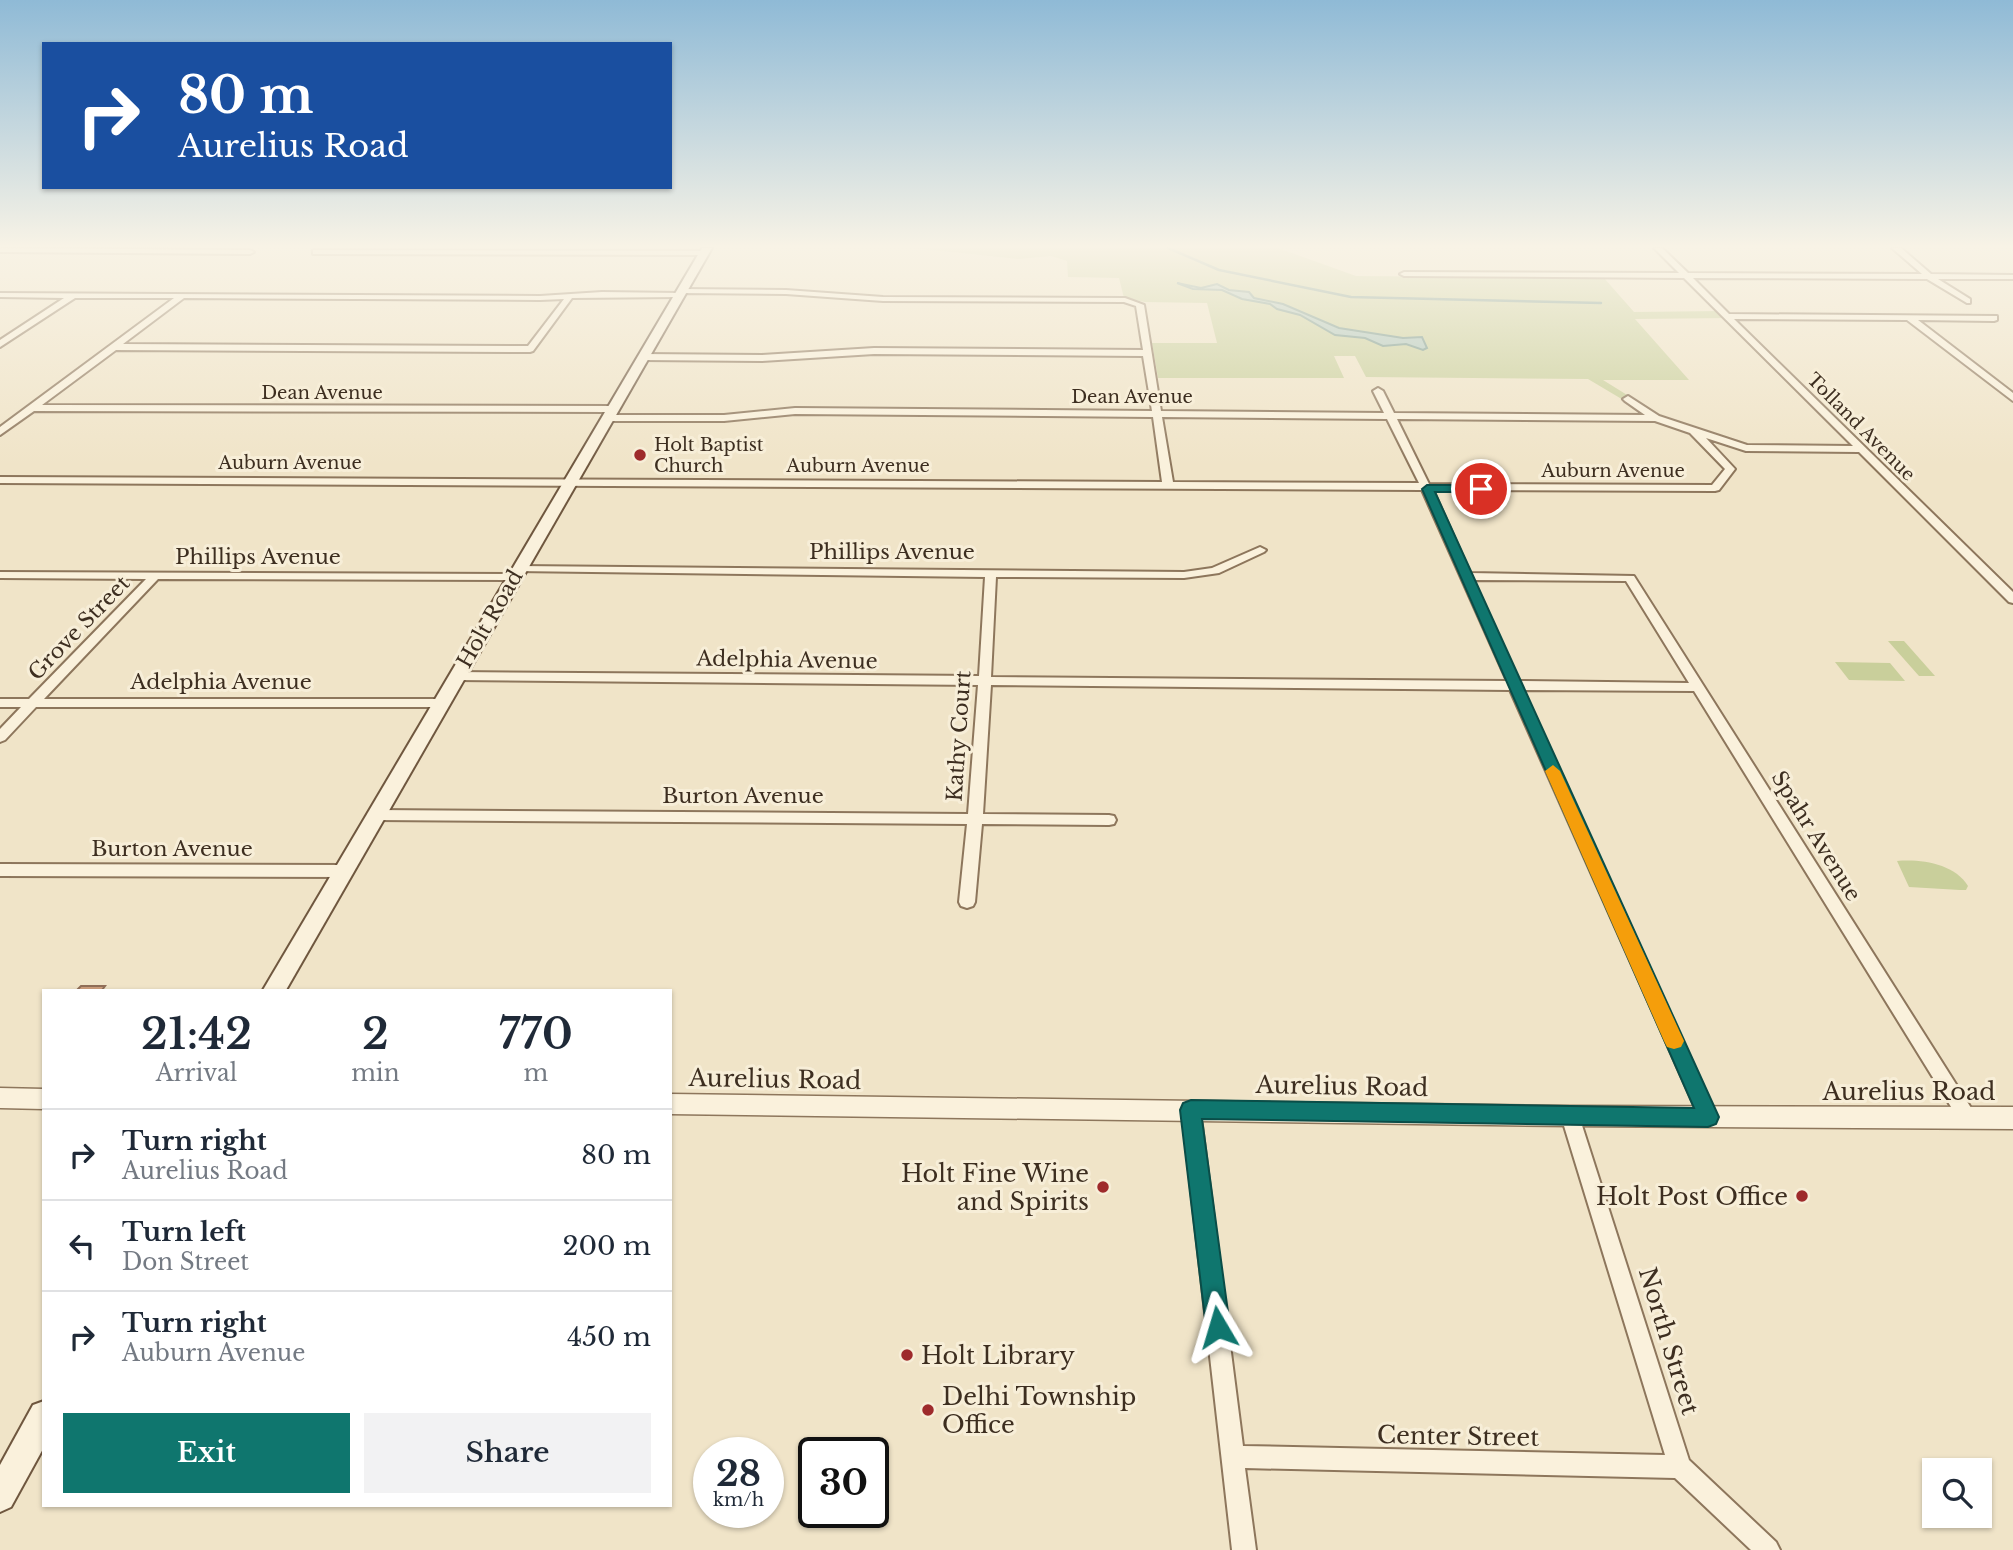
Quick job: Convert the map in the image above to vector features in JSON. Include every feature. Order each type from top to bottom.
[{"type":"main road","name":"Holt Road","points":[[275,989],[664,320]]},
{"type":"main road","points":[[0,1496],[42,1420]]},
{"type":"street","points":[[0,344],[36,320]]},
{"type":"street","points":[[0,432],[149,320]]},
{"type":"street","points":[[113,347],[530,349],[552,320]]},
{"type":"street","points":[[1143,320],[1168,486]]},
{"type":"street","name":"Tolland Avenue","points":[[1730,320],[2011,594]]},
{"type":"street","points":[[1913,320],[2013,398]]},
{"type":"street","points":[[643,357],[762,358],[874,351],[1147,353]]},
{"type":"street","points":[[1378,391],[1427,489],[1708,1117]]},
{"type":"street","points":[[1628,400],[1656,418],[1746,448],[1861,449]]},
{"type":"street","name":"Dean Avenue","points":[[32,408],[611,414],[724,418],[795,411],[1656,418]]},
{"type":"street","points":[[1694,431],[1730,469],[1746,448]]},
{"type":"street","name":"Auburn Avenue","points":[[0,480],[571,481],[1427,489],[1715,488],[1730,469]]},
{"type":"street","name":"Phillips Avenue","points":[[0,575],[1201,573],[1215,571],[1260,550]]},
{"type":"street","name":"Kathy Court","points":[[967,902],[973,818],[979,778],[991,572]]},
{"type":"street","name":"Grove Street","points":[[0,737],[155,576]]},
{"type":"street","name":"Spahr Avenue","points":[[1465,576],[1630,578],[1966,1118]]},
{"type":"street","name":"Adelphia Avenue","points":[[457,676],[1515,688]]},
{"type":"street","points":[[1515,688],[1699,687]]},
{"type":"street","name":"Adelphia Avenue","points":[[0,703],[441,703]]},
{"type":"street","name":"Burton Avenue","points":[[377,815],[1109,820]]},
{"type":"street","name":"Burton Avenue","points":[[0,870],[344,871]]},
{"type":"street","points":[[0,1098],[42,1099]]},
{"type":"street","name":"Aurelius Road","points":[[672,1104],[1570,1116],[2013,1118]]},
{"type":"street","points":[[1191,1110],[1244,1550]]},
{"type":"street","name":"North Street","points":[[1570,1116],[1680,1467],[1768,1550]]},
{"type":"street","name":"Center Street","points":[[1234,1457],[1680,1467]]},
{"type":"green space","points":[[1211,320],[1636,320],[1689,380],[1603,380],[1632,398],[1625,401],[1588,379],[1366,377],[1355,356],[1334,356],[1344,378],[1158,378],[1152,343],[1217,343]]},
{"type":"green space","points":[[1888,641],[1904,641],[1935,676],[1919,676]]},
{"type":"green space","points":[[1835,662],[1890,663],[1905,681],[1849,680]]},
{"type":"green space","points":[[1897,861],[1937,864],[1955,873],[1968,886],[1966,890],[1909,887]]},
{"type":"water","points":[[1309,320],[1321,320],[1339,328],[1403,338],[1422,337],[1427,348],[1423,350],[1406,344],[1383,346],[1365,338],[1335,335]]},
{"type":"building","points":[[81,986],[105,986],[103,989],[78,989]]},
{"type":"slow traffic","points":[[1553,771],[1674,1041]]},
{"type":"place","name":"Holt Baptist Church","points":[[640,455]]},
{"type":"place","name":"Holt Fine Wine and Spirits","points":[[1103,1187]]},
{"type":"place","name":"Holt Post Office","points":[[1802,1196]]},
{"type":"place","name":"Holt Library","points":[[907,1355]]},
{"type":"place","name":"Delhi Township Office","points":[[928,1410]]},
{"type":"route","points":[[1218,1327],[1191,1110],[1708,1117],[1427,489],[1481,489]]}]
